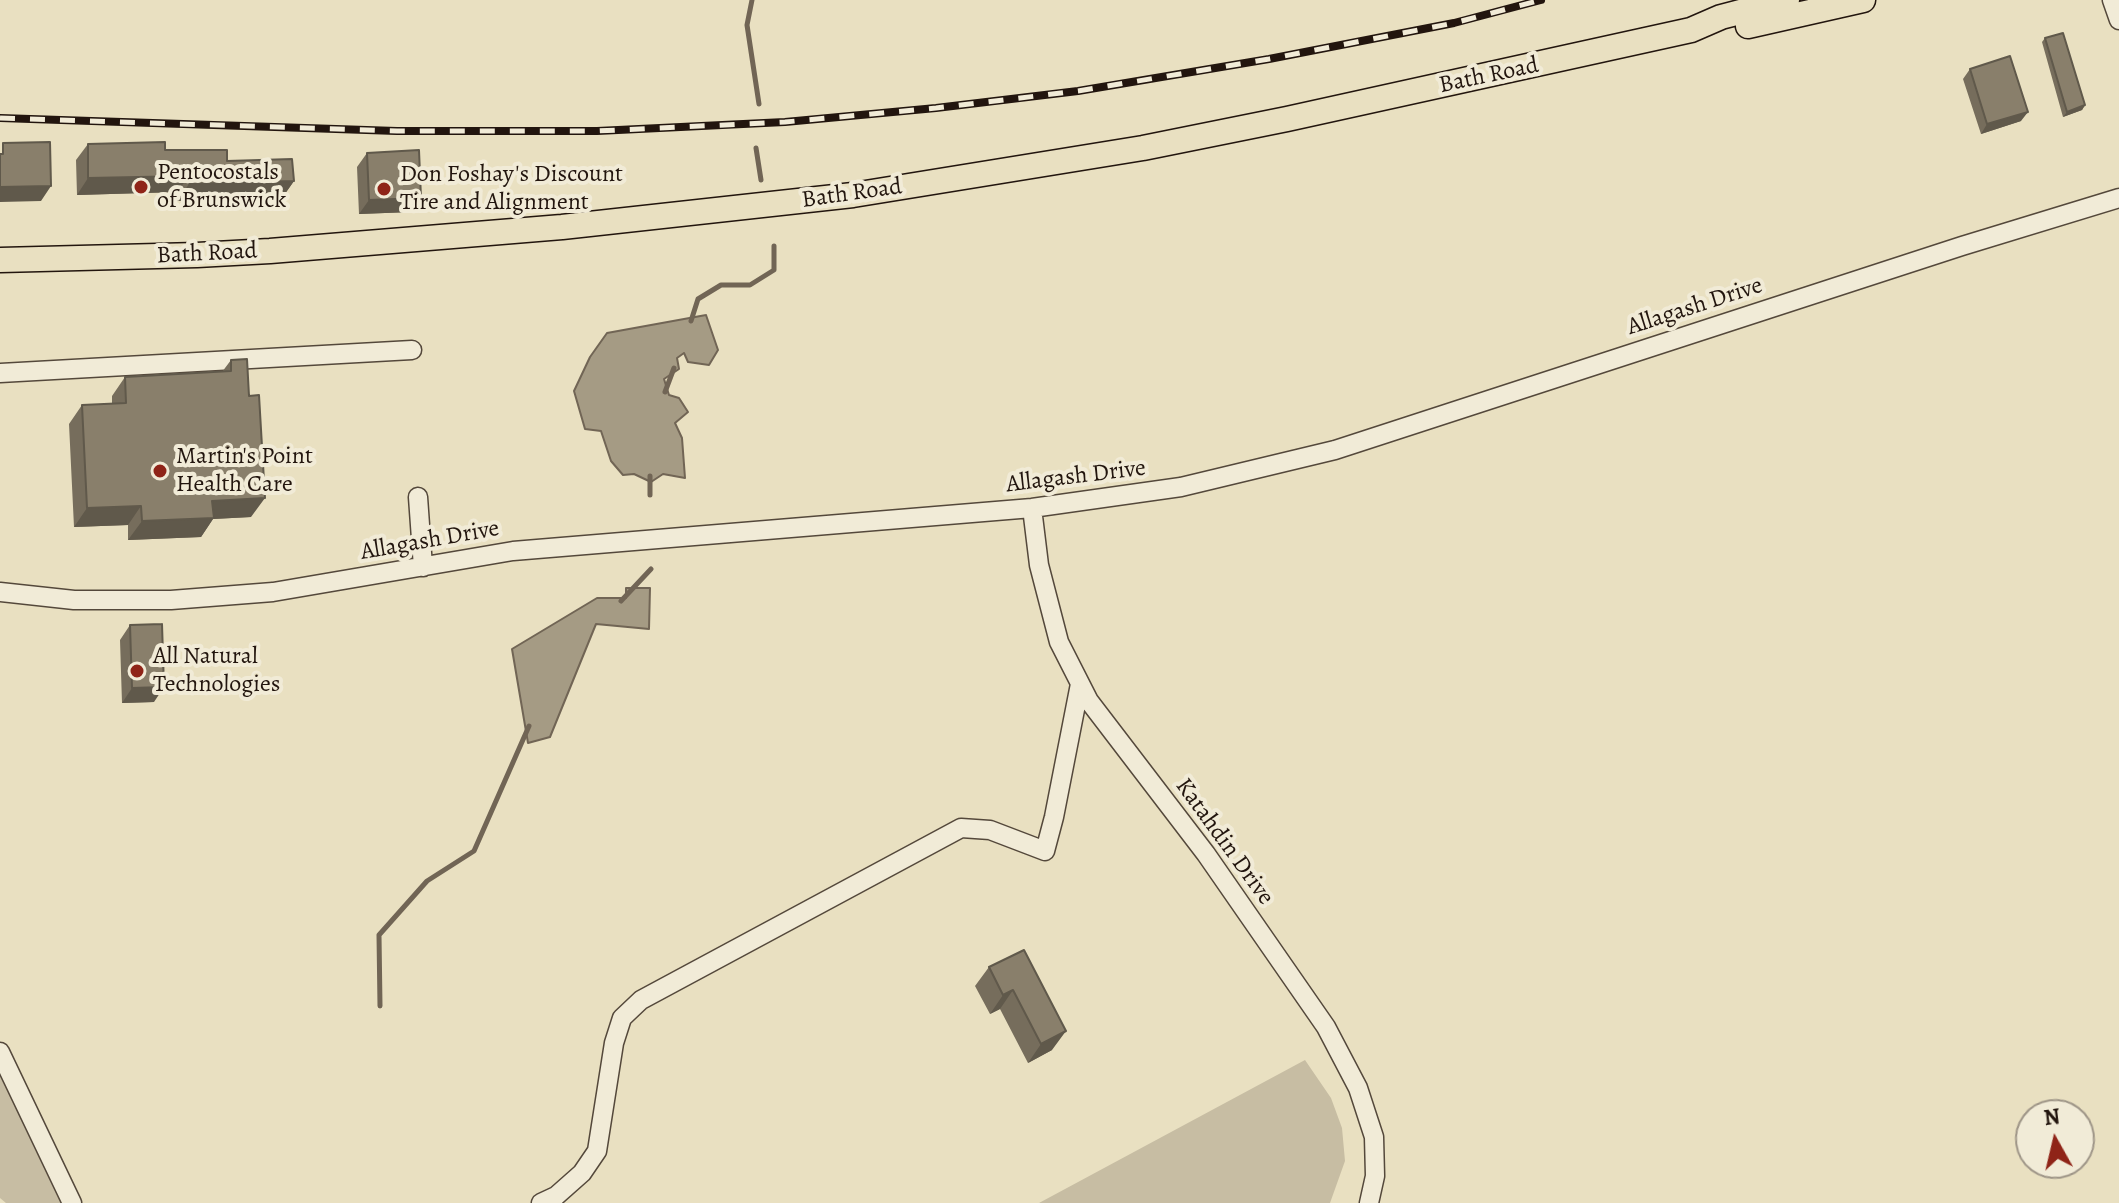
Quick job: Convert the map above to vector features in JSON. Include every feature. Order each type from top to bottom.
[{"type":"main road","name":"Bath Road","points":[[0,260],[270,251],[592,224],[853,195],[1143,148],[1691,30],[1721,17],[1787,0]]},
{"type":"main road","name":"Bath Road","points":[[1691,30],[1704,34],[1863,0]]},
{"type":"street","points":[[2112,0],[2119,20]]},
{"type":"street","name":"Allagash Drive","points":[[0,592],[74,600],[171,600],[273,592],[513,551],[1032,508],[1181,487],[1335,450],[1932,255],[2119,198]]},
{"type":"street","points":[[0,373],[412,350]]},
{"type":"street","points":[[418,497],[423,567]]},
{"type":"street","name":"Katahdin Drive","points":[[1032,508],[1039,565],[1059,642],[1089,701],[1206,854],[1326,1027],[1358,1088],[1374,1137],[1375,1176],[1369,1203]]},
{"type":"street","points":[[541,1203],[556,1196],[582,1173],[597,1151],[614,1043],[622,1018],[641,1000],[961,828],[990,830],[1045,851],[1080,684]]},
{"type":"street","points":[[0,1052],[72,1203]]},
{"type":"shaded area","points":[[706,315],[718,350],[709,365],[688,362],[684,353],[677,358],[679,369],[664,379],[669,395],[679,398],[688,412],[675,423],[682,438],[685,478],[663,474],[651,482],[634,474],[623,475],[611,461],[601,431],[585,429],[574,391],[590,357],[607,333]]},
{"type":"shaded area","points":[[626,588],[650,588],[649,629],[596,624],[550,737],[528,743],[512,649],[597,598],[626,598]]},
{"type":"shaded area","points":[[1305,1060],[1331,1098],[1342,1128],[1345,1161],[1330,1203],[1039,1203]]},
{"type":"shaded area","points":[[0,1071],[61,1203],[6,1203],[0,1198]]},
{"type":"building","points":[[2063,33],[2085,105],[2067,112],[2045,38]]},
{"type":"building","points":[[2010,56],[2028,112],[1987,124],[1970,69]]},
{"type":"building","points":[[50,142],[51,186],[0,187],[3,143]]},
{"type":"building","points":[[165,142],[165,150],[227,150],[227,161],[292,159],[294,181],[189,184],[189,176],[88,178],[88,144]]},
{"type":"building","points":[[419,150],[421,198],[369,200],[367,153]]},
{"type":"building","name":"Martin's Point Health Care","points":[[247,359],[249,396],[259,395],[265,498],[212,501],[214,518],[142,521],[141,506],[87,508],[82,405],[126,403],[125,377],[231,371],[231,360]]},
{"type":"building","points":[[162,624],[164,687],[132,688],[130,625]]},
{"type":"building","points":[[1024,950],[1066,1031],[1041,1044],[1013,990],[1003,995],[989,967]]},
{"type":"waterway","points":[[752,0],[747,25],[759,104]]},
{"type":"waterway","points":[[756,148],[761,180]]},
{"type":"waterway","points":[[691,321],[698,299],[721,285],[750,285],[774,270],[774,246]]},
{"type":"waterway","points":[[665,392],[674,368]]},
{"type":"waterway","points":[[650,476],[650,495]]},
{"type":"waterway","points":[[621,601],[651,569]]},
{"type":"waterway","points":[[380,1006],[379,935],[427,881],[474,851],[529,726]]},
{"type":"railway","points":[[0,118],[397,131],[597,131],[785,122],[1078,91],[1269,59],[1454,23],[1541,0]]},
{"type":"place","name":"Pentocostals of Brunswick","points":[[141,187]]},
{"type":"place","name":"Don Foshay's Discount Tire and Alignment","points":[[384,189]]},
{"type":"place","name":"Martin's Point Health Care","points":[[160,471]]},
{"type":"place","name":"All Natural Technologies","points":[[137,671]]}]
